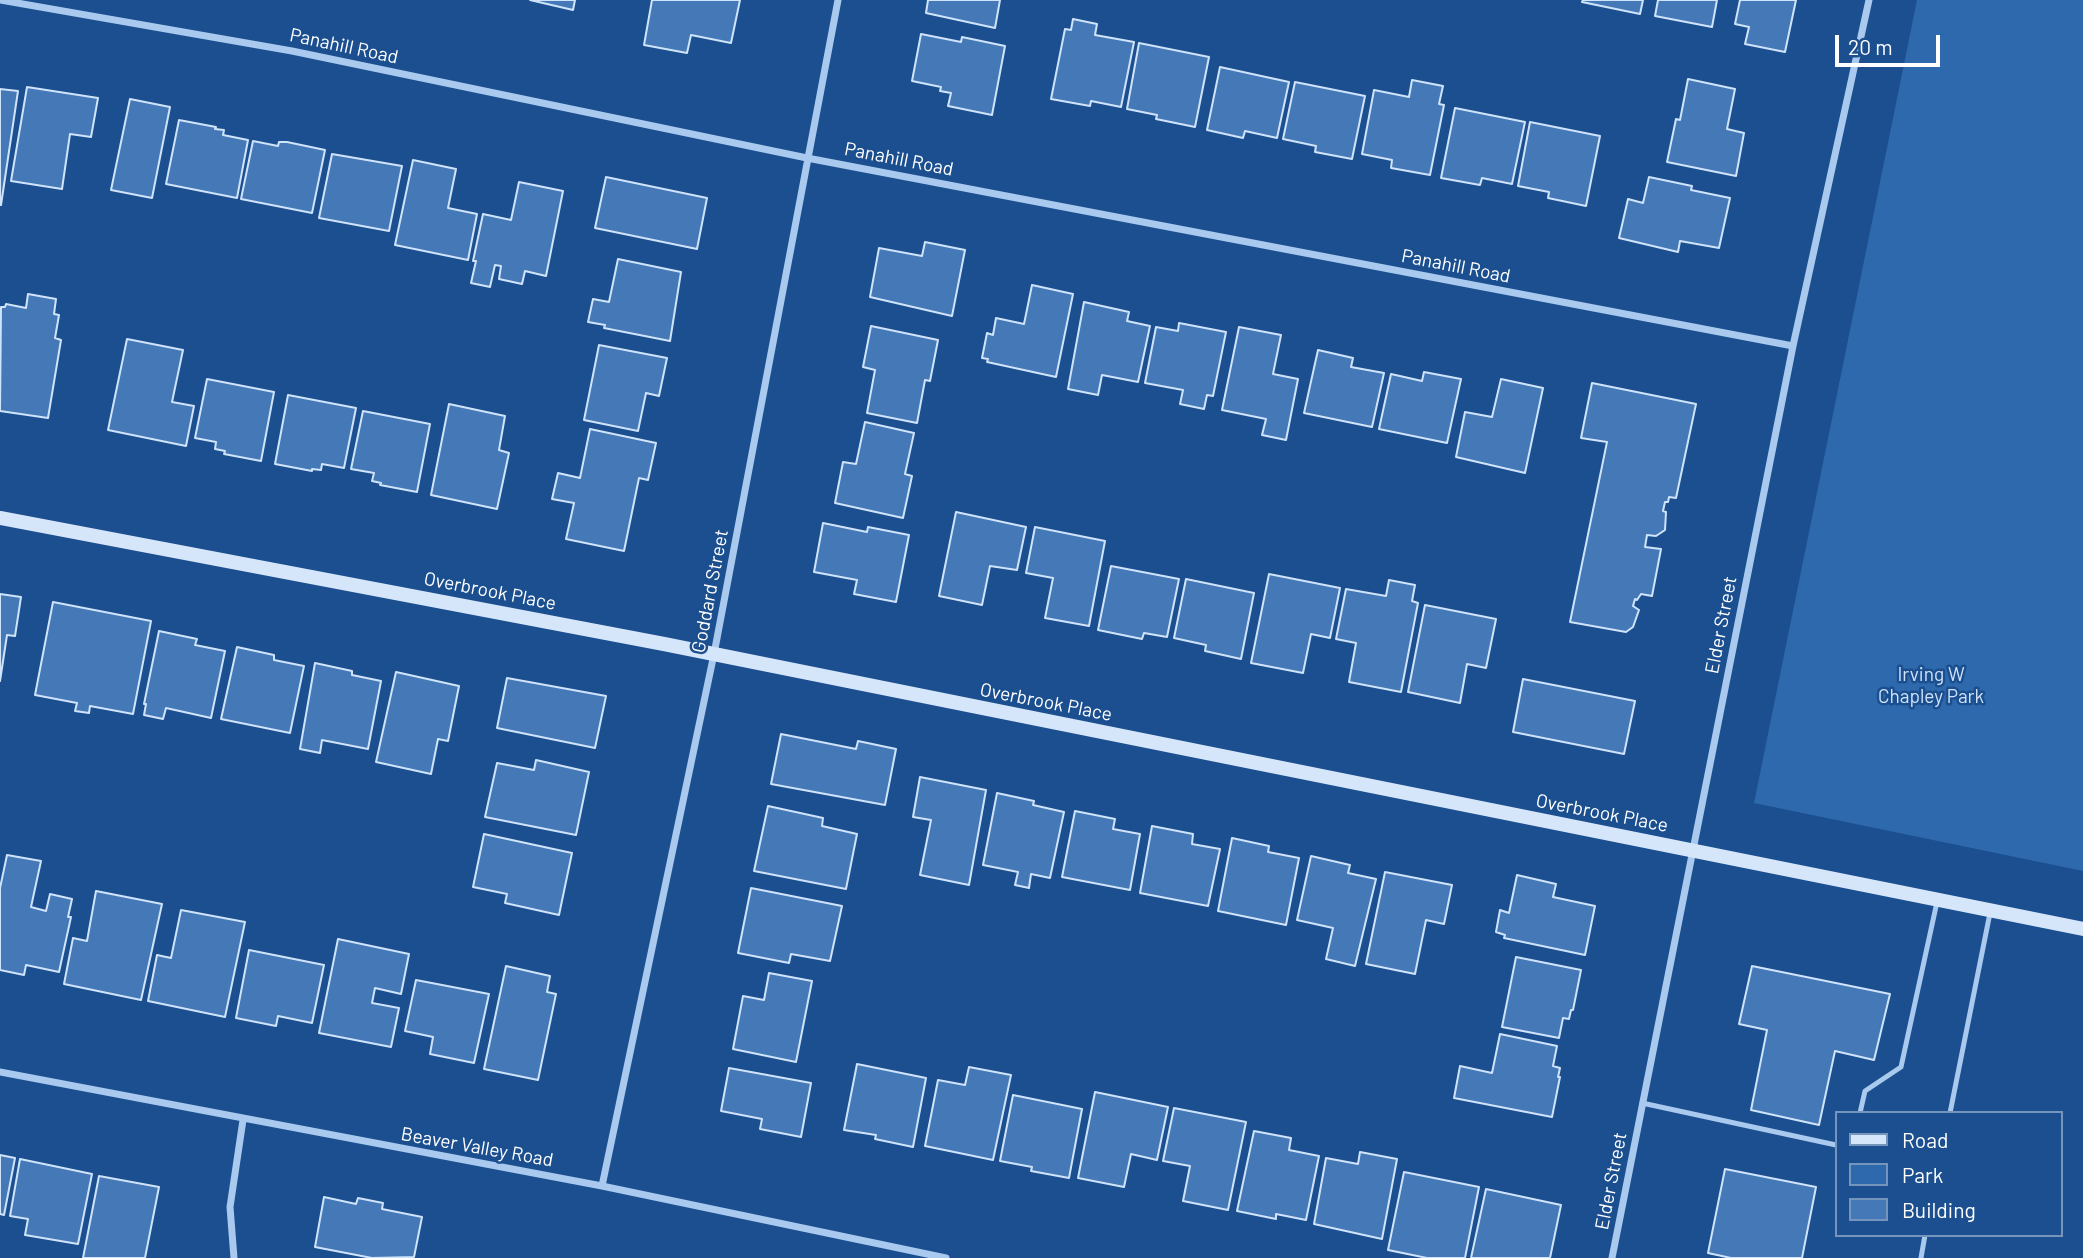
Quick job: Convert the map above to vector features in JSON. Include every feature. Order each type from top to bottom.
[{"type":"street","name":"Panahill Road","points":[[0,0],[292,51],[807,158],[1793,346]]},
{"type":"street","name":"Goddard Street","points":[[602,1186],[714,654],[838,0]]},
{"type":"street","name":"Elder Street","points":[[1612,1258],[1793,346],[1868,0]]},
{"type":"street","name":"Overbrook Place","points":[[0,518],[714,654],[2083,929]]},
{"type":"street","name":"Beaver Valley Road","points":[[0,1072],[602,1186],[946,1258]]},
{"type":"street","points":[[234,1258],[230,1207],[243,1119]]},
{"type":"lane","points":[[1860,1111],[1865,1091],[1902,1067],[1937,900]]},
{"type":"lane","points":[[1950,1111],[1991,910]]},
{"type":"lane","points":[[1643,1103],[1834,1145]]},
{"type":"lane","points":[[1921,1258],[1925,1237]]},
{"type":"green space","name":"Irving W Chapley Park","points":[[1917,0],[2083,0],[2083,871],[1754,803]]},
{"type":"building","points":[[530,0],[575,0],[573,10]]},
{"type":"building","points":[[652,0],[740,0],[731,43],[691,35],[687,53],[644,45]]},
{"type":"building","points":[[928,0],[1000,0],[995,28],[926,13]]},
{"type":"building","points":[[1643,0],[1640,14],[1582,2]]},
{"type":"building","points":[[1658,0],[1717,0],[1712,27],[1655,16]]},
{"type":"building","points":[[1740,0],[1796,0],[1785,52],[1745,44],[1749,27],[1735,24]]},
{"type":"building","points":[[1073,19],[1097,24],[1095,35],[1134,42],[1121,107],[1091,101],[1090,106],[1051,99],[1065,29],[1071,30]]},
{"type":"building","points":[[921,34],[961,42],[962,37],[1005,46],[992,115],[948,106],[951,93],[940,91],[941,87],[912,81]]},
{"type":"building","points":[[1139,43],[1209,57],[1195,127],[1156,119],[1157,115],[1127,109]]},
{"type":"building","points":[[1220,67],[1289,82],[1277,138],[1245,131],[1243,138],[1207,130]]},
{"type":"building","points":[[1688,79],[1735,89],[1727,129],[1744,133],[1736,176],[1667,162],[1676,119],[1680,120]]},
{"type":"building","points":[[1412,80],[1443,86],[1439,104],[1444,105],[1430,175],[1391,168],[1392,160],[1362,154],[1374,90],[1409,97]]},
{"type":"building","points":[[1295,82],[1365,96],[1352,159],[1315,152],[1316,146],[1283,139]]},
{"type":"building","points":[[27,87],[98,98],[91,137],[70,134],[62,189],[11,181]]},
{"type":"building","points":[[0,89],[18,91],[1,205],[0,205]]},
{"type":"building","points":[[130,99],[170,107],[152,198],[111,190]]},
{"type":"building","points":[[1455,108],[1525,122],[1512,184],[1482,178],[1480,185],[1441,178]]},
{"type":"building","points":[[179,120],[216,127],[215,129],[224,130],[223,135],[248,140],[237,198],[166,184]]},
{"type":"building","points":[[1530,122],[1600,136],[1586,206],[1548,198],[1549,192],[1518,186]]},
{"type":"building","points":[[253,141],[278,146],[279,142],[287,142],[325,150],[312,213],[241,199]]},
{"type":"building","points":[[332,154],[402,166],[389,231],[319,218]]},
{"type":"building","points":[[413,160],[456,169],[448,208],[477,214],[468,260],[395,245]]},
{"type":"building","points":[[606,177],[707,198],[697,249],[595,228]]},
{"type":"building","points":[[1649,177],[1730,198],[1719,248],[1680,241],[1678,252],[1619,238],[1628,199],[1643,203]]},
{"type":"building","points":[[519,182],[563,191],[546,276],[525,271],[522,284],[499,279],[501,266],[495,265],[490,287],[471,283],[483,214],[511,220]]},
{"type":"building","points":[[925,242],[965,250],[952,316],[870,297],[879,248],[922,256]]},
{"type":"building","points":[[618,259],[681,272],[670,341],[604,328],[605,325],[588,322],[593,299],[609,302]]},
{"type":"building","points":[[1032,285],[1073,294],[1056,377],[987,362],[988,359],[982,358],[987,333],[993,335],[996,318],[1024,324]]},
{"type":"building","points":[[28,294],[56,299],[54,314],[59,315],[55,338],[61,340],[48,418],[0,411],[1,307],[6,304],[26,308]]},
{"type":"building","points":[[1084,302],[1129,312],[1127,321],[1150,326],[1138,382],[1102,375],[1098,395],[1068,389]]},
{"type":"building","points":[[1179,323],[1226,332],[1213,396],[1207,395],[1204,409],[1180,404],[1183,390],[1145,383],[1156,327],[1178,331]]},
{"type":"building","points":[[871,326],[938,340],[930,381],[925,380],[917,423],[867,413],[875,370],[863,367]]},
{"type":"building","points":[[1239,327],[1281,335],[1273,374],[1298,379],[1286,440],[1262,435],[1266,419],[1222,410]]},
{"type":"building","points":[[127,339],[183,350],[172,402],[194,406],[186,446],[108,430]]},
{"type":"building","points":[[599,345],[667,358],[659,396],[646,393],[638,431],[584,420]]},
{"type":"building","points":[[1318,350],[1353,358],[1351,367],[1384,373],[1372,427],[1304,413]]},
{"type":"building","points":[[1424,372],[1461,379],[1447,443],[1379,429],[1391,374],[1422,381]]},
{"type":"building","points":[[207,379],[274,392],[261,461],[224,454],[225,451],[215,449],[216,442],[195,438]]},
{"type":"building","points":[[1501,379],[1543,388],[1525,473],[1456,457],[1465,412],[1492,417]]},
{"type":"building","points":[[1592,383],[1696,404],[1676,498],[1669,497],[1668,502],[1665,502],[1665,530],[1656,536],[1647,535],[1645,547],[1661,549],[1652,596],[1641,594],[1635,599],[1633,606],[1639,610],[1633,627],[1626,632],[1570,622],[1607,442],[1581,438]]},
{"type":"building","points":[[288,395],[356,408],[344,468],[322,464],[321,470],[312,471],[275,464]]},
{"type":"building","points":[[449,404],[505,416],[499,450],[509,453],[497,509],[431,495]]},
{"type":"building","points":[[363,411],[430,424],[417,492],[380,485],[381,483],[372,481],[374,473],[351,469]]},
{"type":"building","points":[[865,422],[914,433],[905,474],[912,476],[903,518],[835,503],[843,462],[856,464]]},
{"type":"building","points":[[590,429],[656,443],[648,480],[639,478],[624,551],[566,539],[574,503],[552,499],[558,473],[580,478]]},
{"type":"building","points":[[956,512],[1026,527],[1017,570],[990,566],[982,605],[939,596]]},
{"type":"building","points":[[823,523],[867,532],[868,527],[909,535],[896,602],[854,594],[857,580],[814,572]]},
{"type":"building","points":[[1035,527],[1105,541],[1089,626],[1045,618],[1053,578],[1026,573]]},
{"type":"building","points":[[1111,566],[1179,579],[1167,637],[1144,633],[1142,639],[1098,630]]},
{"type":"building","points":[[1269,574],[1340,588],[1330,638],[1311,634],[1303,673],[1251,663]]},
{"type":"building","points":[[1186,579],[1254,593],[1241,659],[1205,651],[1206,645],[1174,638]]},
{"type":"building","points":[[1389,580],[1415,585],[1412,601],[1418,603],[1401,692],[1349,682],[1356,643],[1336,639],[1346,589],[1386,596]]},
{"type":"building","points":[[0,594],[21,597],[15,636],[7,635],[0,681]]},
{"type":"building","points":[[53,602],[151,621],[133,714],[90,706],[89,713],[75,711],[77,703],[35,695]]},
{"type":"building","points":[[1425,605],[1496,619],[1486,668],[1467,664],[1460,703],[1408,692]]},
{"type":"building","points":[[159,631],[197,639],[195,645],[225,651],[211,718],[166,708],[163,719],[144,715]]},
{"type":"building","points":[[237,647],[274,655],[274,660],[304,666],[290,733],[221,719]]},
{"type":"building","points":[[315,663],[381,681],[368,749],[322,740],[320,753],[300,749]]},
{"type":"building","points":[[396,672],[459,686],[448,741],[438,739],[431,774],[376,762]]},
{"type":"building","points":[[507,678],[606,696],[595,748],[497,728]]},
{"type":"building","points":[[1523,679],[1635,701],[1624,754],[1513,732]]},
{"type":"building","points":[[781,734],[856,749],[858,741],[896,749],[885,805],[771,784]]},
{"type":"building","points":[[536,760],[589,772],[576,835],[485,817],[497,763],[534,770]]},
{"type":"building","points":[[920,777],[986,790],[969,885],[920,875],[931,820],[913,817]]},
{"type":"building","points":[[997,793],[1034,801],[1033,805],[1064,812],[1050,878],[1031,874],[1029,888],[1015,885],[1018,872],[983,865]]},
{"type":"building","points":[[768,806],[823,818],[822,826],[857,834],[846,889],[754,871]]},
{"type":"building","points":[[1075,811],[1115,819],[1113,829],[1140,834],[1130,890],[1062,877]]},
{"type":"building","points":[[1152,826],[1193,834],[1192,844],[1220,849],[1208,906],[1140,893]]},
{"type":"building","points":[[484,834],[572,853],[559,915],[505,903],[507,894],[473,887]]},
{"type":"building","points":[[1232,838],[1269,846],[1268,852],[1299,858],[1286,925],[1218,911]]},
{"type":"building","points":[[7,855],[41,861],[31,907],[46,911],[50,894],[72,899],[68,917],[71,917],[59,972],[26,965],[24,975],[0,970],[0,888]]},
{"type":"building","points":[[1311,856],[1350,865],[1348,873],[1376,879],[1355,966],[1326,959],[1333,928],[1297,920]]},
{"type":"building","points":[[1385,872],[1452,885],[1444,924],[1426,920],[1415,974],[1366,964]]},
{"type":"building","points":[[1517,875],[1556,884],[1553,897],[1595,906],[1585,955],[1504,938],[1505,935],[1496,932],[1500,910],[1509,913]]},
{"type":"building","points":[[751,888],[842,906],[830,961],[791,954],[789,963],[738,953]]},
{"type":"building","points":[[96,891],[162,904],[141,1000],[64,984],[73,938],[87,941]]},
{"type":"building","points":[[181,910],[245,922],[225,1017],[148,1001],[157,955],[171,958]]},
{"type":"building","points":[[338,939],[409,954],[401,994],[375,988],[372,1003],[399,1008],[391,1047],[319,1033]]},
{"type":"building","points":[[249,950],[324,965],[312,1023],[278,1016],[276,1026],[236,1018]]},
{"type":"building","points":[[1516,957],[1581,970],[1573,1010],[1569,1019],[1563,1018],[1559,1038],[1502,1027]]},
{"type":"building","points":[[506,966],[550,976],[547,992],[556,994],[538,1080],[484,1069]]},
{"type":"building","points":[[1752,966],[1890,994],[1874,1060],[1835,1051],[1819,1125],[1751,1110],[1767,1030],[1739,1024]]},
{"type":"building","points":[[769,973],[812,981],[796,1062],[733,1049],[743,996],[764,1000]]},
{"type":"building","points":[[416,980],[489,994],[474,1063],[430,1054],[433,1037],[405,1031]]},
{"type":"building","points":[[1500,1034],[1557,1046],[1553,1066],[1560,1068],[1560,1077],[1552,1117],[1454,1098],[1460,1066],[1492,1073]]},
{"type":"building","points":[[857,1064],[926,1078],[913,1147],[875,1139],[876,1135],[844,1130]]},
{"type":"building","points":[[969,1067],[1011,1075],[993,1160],[925,1146],[938,1080],[965,1085]]},
{"type":"building","points":[[729,1068],[811,1083],[801,1137],[760,1129],[762,1119],[721,1111]]},
{"type":"building","points":[[1095,1092],[1168,1107],[1157,1160],[1131,1154],[1124,1187],[1078,1178]]},
{"type":"building","points":[[1013,1095],[1082,1109],[1069,1178],[1031,1171],[1032,1167],[1000,1161]]},
{"type":"building","points":[[1174,1108],[1246,1122],[1228,1210],[1183,1201],[1190,1166],[1163,1161]]},
{"type":"building","points":[[1254,1131],[1291,1138],[1289,1150],[1319,1156],[1306,1220],[1276,1214],[1276,1219],[1237,1211]]},
{"type":"building","points":[[1360,1152],[1397,1159],[1382,1239],[1314,1224],[1326,1158],[1358,1164]]},
{"type":"building","points":[[0,1155],[15,1158],[4,1215],[0,1214]]},
{"type":"building","points":[[20,1159],[92,1174],[78,1244],[25,1235],[28,1219],[10,1216]]},
{"type":"building","points":[[1725,1169],[1816,1187],[1802,1258],[1731,1258],[1708,1253]]},
{"type":"building","points":[[1404,1172],[1479,1187],[1465,1258],[1427,1258],[1388,1250]]},
{"type":"building","points":[[99,1176],[159,1187],[145,1258],[83,1258]]},
{"type":"building","points":[[1486,1189],[1561,1205],[1550,1258],[1471,1258]]},
{"type":"building","points":[[324,1197],[356,1204],[358,1198],[383,1203],[382,1209],[422,1217],[414,1257],[372,1258],[315,1247]]}]
